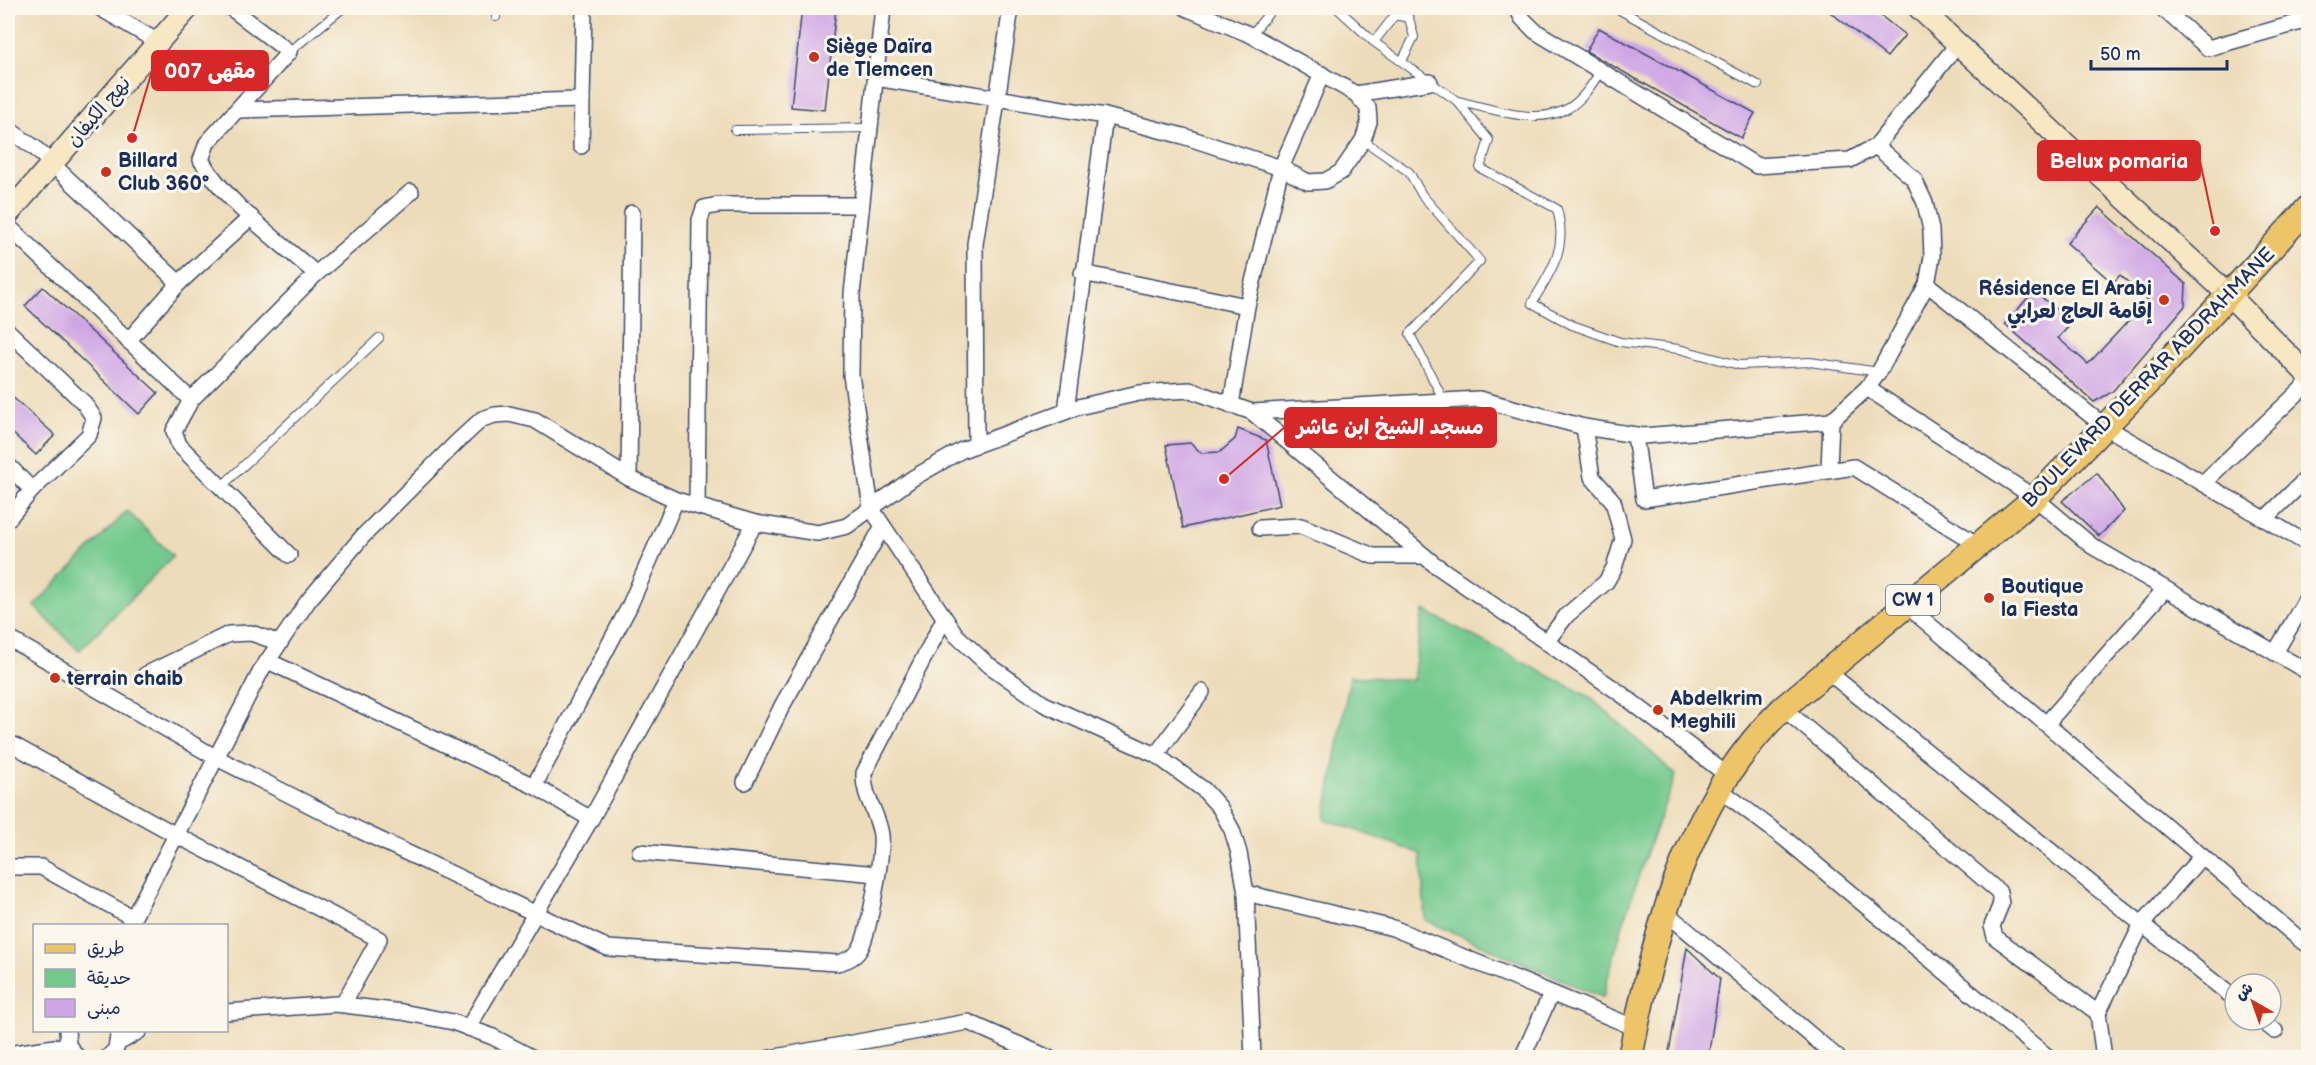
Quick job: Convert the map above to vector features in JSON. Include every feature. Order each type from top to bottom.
[{"type":"main road","name":"نهج الكيفان","points":[[8,214],[188,8]]},
{"type":"main road","points":[[1919,8],[2229,295],[2308,375]]},
{"type":"main road","name":"BOULEVARD DERRAR ABDRAHMANE","points":[[1630,1058],[1664,911],[1690,845],[1723,782],[1756,735],[1783,708],[2035,498],[2229,295],[2308,208]]},
{"type":"street","points":[[100,8],[158,42]]},
{"type":"street","points":[[231,8],[289,52],[207,143],[201,160],[209,173],[250,217],[316,274]]},
{"type":"street","points":[[581,146],[584,8]]},
{"type":"street","points":[[883,8],[852,294],[851,375],[871,508],[944,619],[956,635],[986,663],[1044,704],[1156,755],[1198,784],[1220,808],[1232,830],[1239,853],[1246,893],[1253,1058]]},
{"type":"street","points":[[976,445],[975,244],[1011,8]]},
{"type":"street","points":[[876,78],[1105,116],[1183,136],[1281,168],[1308,182],[1325,181],[1341,172],[1363,140],[1369,122],[1368,108],[1356,94],[1251,35],[1207,14],[1186,8]]},
{"type":"street","points":[[1517,8],[1522,18],[1535,31],[1757,166],[1850,160],[1876,146],[1957,45]]},
{"type":"street","points":[[2162,8],[2208,48],[2308,20]]},
{"type":"street","points":[[1232,405],[1247,306],[1281,168],[1322,75]]},
{"type":"street","points":[[1356,94],[1430,82]]},
{"type":"street","points":[[239,110],[582,100]]},
{"type":"street","points":[[1066,411],[1082,273],[1105,116]]},
{"type":"street","points":[[8,129],[51,164],[179,284]]},
{"type":"street","points":[[1252,412],[1479,399],[1584,427],[1635,435],[1831,421],[1867,388],[1879,372],[1927,284],[1932,257],[1932,239],[1925,203],[1914,179],[1876,146]]},
{"type":"street","points":[[289,555],[222,486],[178,445],[174,431],[191,400],[316,274],[411,192]]},
{"type":"street","points":[[698,507],[700,220],[704,208],[718,205],[861,205]]},
{"type":"street","points":[[630,478],[632,213]]},
{"type":"street","points":[[128,340],[179,284],[250,217]]},
{"type":"street","points":[[8,226],[191,400]]},
{"type":"street","points":[[1082,273],[1247,306]]},
{"type":"street","points":[[1927,284],[2104,426],[2308,544]]},
{"type":"street","points":[[8,331],[84,403],[94,418],[89,435],[32,490],[8,519]]},
{"type":"street","points":[[2203,483],[2308,383]]},
{"type":"street","points":[[1867,388],[2035,498],[2092,546],[2308,672]]},
{"type":"street","points":[[8,867],[42,867],[131,922],[214,757],[268,661],[308,601],[363,536],[482,419],[509,414],[535,420],[630,478],[676,500],[755,523],[818,533],[833,531],[860,519],[871,508],[914,478],[976,445],[1066,411],[1139,393],[1190,390],[1252,412],[1424,556],[1620,693],[1784,838],[2049,1058]]},
{"type":"street","points":[[1829,469],[1831,421]]},
{"type":"street","points":[[1546,642],[1567,615],[1606,582],[1614,568],[1623,538],[1612,501],[1592,477],[1584,427]]},
{"type":"street","points":[[1635,435],[1644,499],[1854,467],[1978,545]]},
{"type":"street","points":[[8,465],[32,490]]},
{"type":"street","points":[[2265,519],[2308,477]]},
{"type":"street","points":[[534,786],[629,608],[676,500]]},
{"type":"street","points":[[468,1028],[591,819],[755,523]]},
{"type":"street","points":[[745,782],[782,706],[883,526]]},
{"type":"street","points":[[1260,528],[1301,526],[1373,556],[1424,556]]},
{"type":"street","points":[[2046,724],[2166,589]]},
{"type":"street","points":[[2275,653],[2308,596]]},
{"type":"street","points":[[1906,606],[2304,943]]},
{"type":"street","points":[[8,638],[214,757],[361,831],[608,948],[837,963],[848,960],[861,948],[877,874],[881,838],[879,824],[865,793],[864,773],[944,619]]},
{"type":"street","points":[[145,675],[229,634],[251,633],[280,643]]},
{"type":"street","points":[[268,661],[534,786],[591,819]]},
{"type":"street","points":[[1828,672],[2223,989]]},
{"type":"street","points":[[1156,755],[1202,692]]},
{"type":"street","points":[[1783,708],[1999,892],[2001,904],[1992,927],[1995,937],[2098,1013]]},
{"type":"street","points":[[8,742],[176,835],[379,939],[343,1004]]},
{"type":"street","points":[[640,852],[877,874]]},
{"type":"street","points":[[2104,1058],[2098,1013],[2142,924],[2202,856]]},
{"type":"street","points":[[1246,893],[1393,928],[1636,1029]]},
{"type":"street","points":[[1664,911],[1838,1058]]},
{"type":"street","points":[[1522,1058],[1551,994]]},
{"type":"street","points":[[228,1012],[343,1004],[402,1012],[453,1022],[533,1058]]},
{"type":"street","points":[[770,1058],[968,1022],[1048,1058]]},
{"type":"street","points":[[114,1048],[135,1032]]},
{"type":"street","points":[[8,1054],[68,1038],[78,1058]]},
{"type":"lane","points":[[289,52],[343,8]]},
{"type":"lane","points":[[496,8],[496,17]]},
{"type":"lane","points":[[1251,35],[1273,8]]},
{"type":"lane","points":[[1337,8],[1374,42],[1457,101],[1489,140],[1480,168],[1557,209],[1563,230],[1556,263],[1532,303],[1572,326],[1620,342],[1680,349],[1739,365],[1810,362],[1879,372]]},
{"type":"lane","points":[[1388,8],[1395,15],[1408,18],[1414,37],[1402,61]]},
{"type":"lane","points":[[1616,8],[1758,85]]},
{"type":"lane","points":[[1374,42],[1395,15]]},
{"type":"lane","points":[[1457,101],[1527,116],[1552,114],[1568,108],[1586,93],[1601,71]]},
{"type":"lane","points":[[735,130],[870,128]]},
{"type":"lane","points":[[1363,140],[1408,172],[1422,195],[1480,261],[1410,334],[1444,401]]},
{"type":"lane","points":[[222,486],[379,338]]},
{"type":"green space","points":[[127,511],[173,556],[79,651],[34,606]]},
{"type":"green space","points":[[1423,610],[1590,697],[1676,775],[1635,885],[1603,998],[1425,920],[1421,854],[1325,819],[1350,676],[1413,680]]},
{"type":"building","name":"Siège Daïra de Tlemcen","points":[[802,8],[836,8],[825,110],[791,107]]},
{"type":"building","points":[[1825,8],[1871,8],[1905,35],[1887,57]]},
{"type":"building","points":[[1599,28],[1755,113],[1741,138],[1586,51]]},
{"type":"building","name":"Résidence El Arabi إقامة الحاج لعرابي","points":[[2099,207],[2186,284],[2185,306],[2112,392],[2094,402],[2005,324],[2034,291],[2072,323],[2058,338],[2088,364],[2148,300],[2120,275],[2113,283],[2067,243]]},
{"type":"building","points":[[43,287],[158,393],[139,414],[25,306]]},
{"type":"building","points":[[8,393],[55,435],[36,455],[8,429]]},
{"type":"building","points":[[1238,429],[1266,440],[1280,505],[1183,528],[1166,445],[1191,443],[1201,453],[1220,452],[1235,439]]},
{"type":"building","points":[[2097,473],[2124,511],[2099,536],[2062,501]]},
{"type":"building","points":[[1687,948],[1720,979],[1708,1058],[1668,1058]]},
{"type":"place","name":"Siège Daïra de Tlemcen","points":[[814,57]]},
{"type":"place","name":"مقهى 007","points":[[132,138]]},
{"type":"place","name":"Billard Club 360°","points":[[106,172]]},
{"type":"place","name":"Belux pomaria","points":[[2215,231]]},
{"type":"place","name":"Résidence El Arabi إقامة الحاج لعرابي","points":[[2164,300]]},
{"type":"place","name":"مسجد الشيخ ابن عاشر","points":[[1224,479]]},
{"type":"place","name":"Boutique la Fiesta","points":[[1989,598]]},
{"type":"place","name":"terrain chaib","points":[[55,678]]},
{"type":"place","name":"Abdelkrim Meghili","points":[[1658,710]]}]
